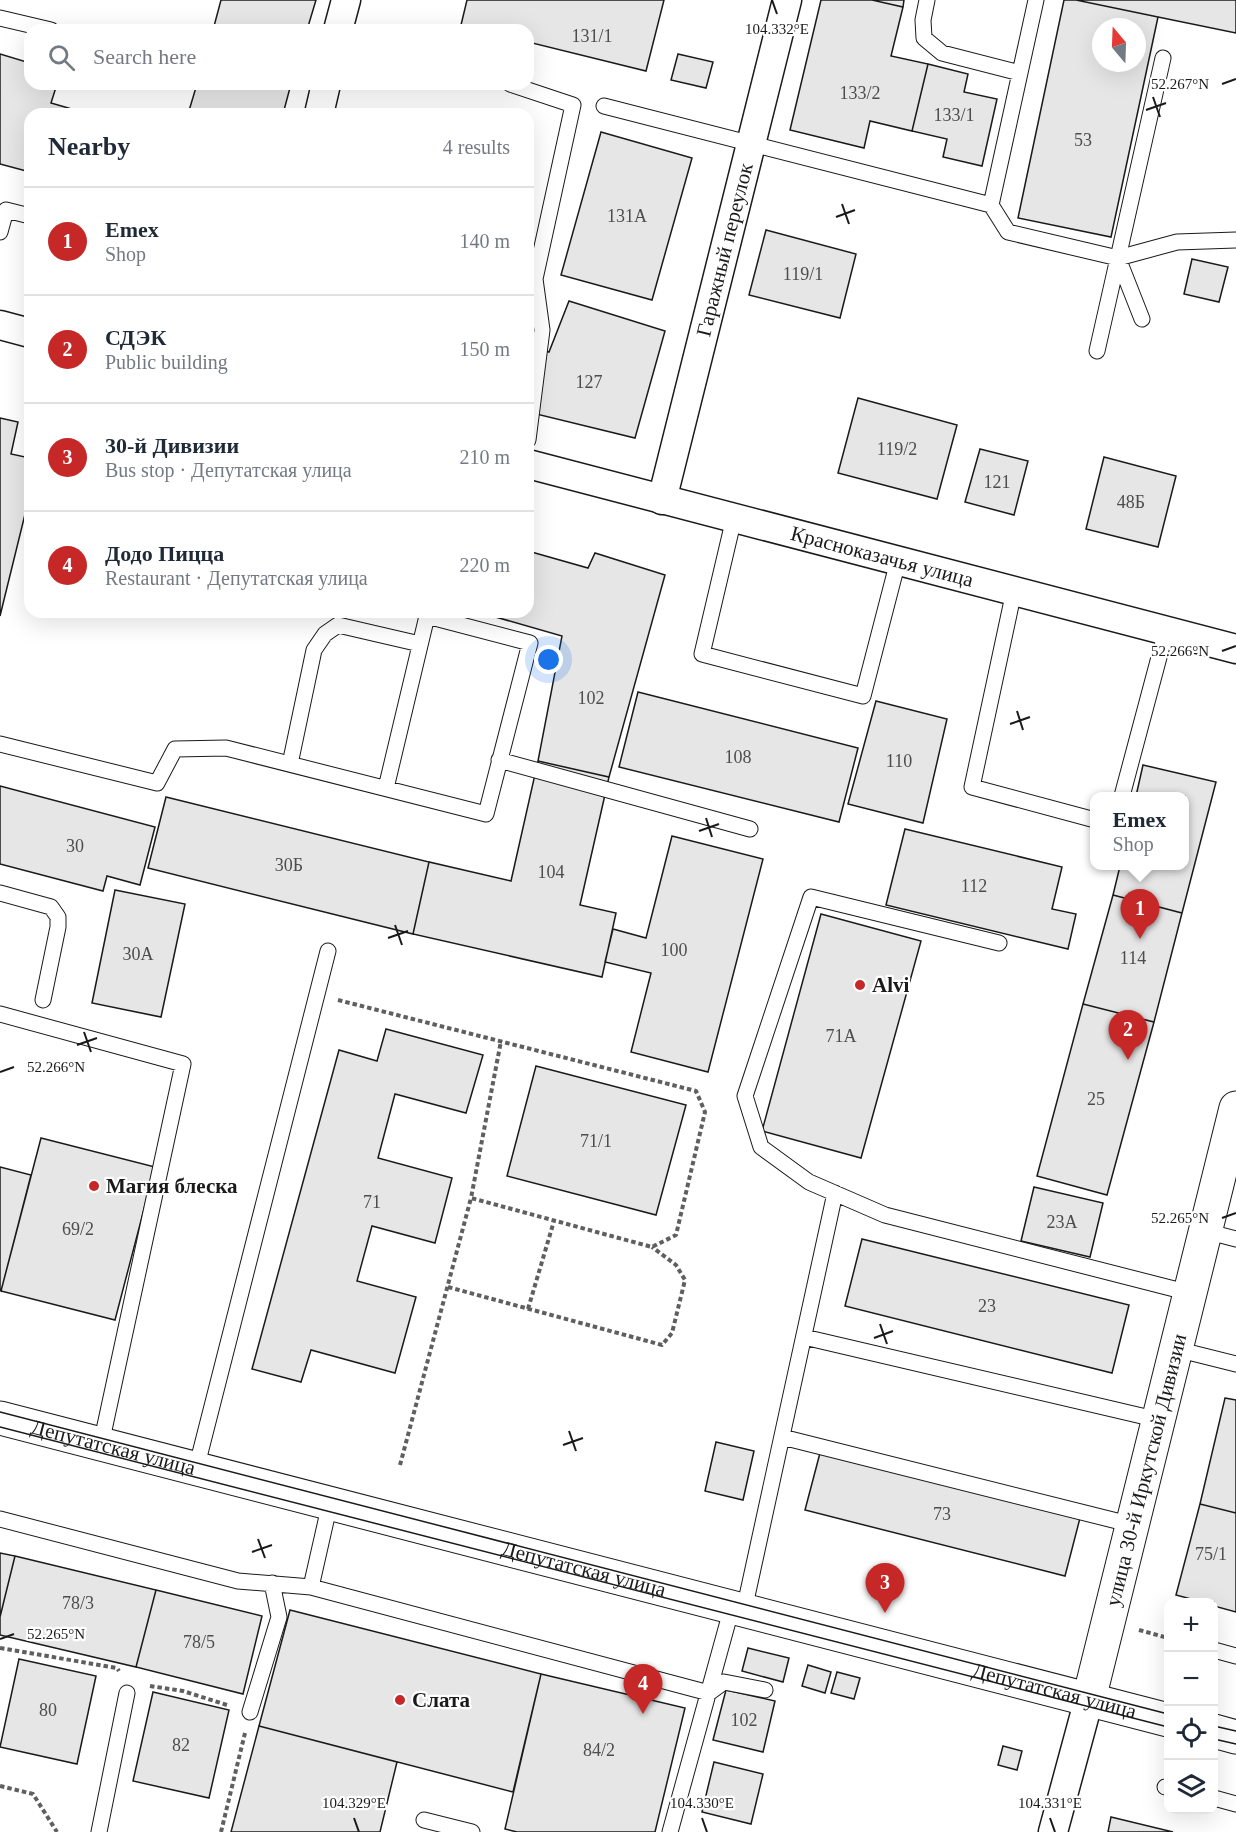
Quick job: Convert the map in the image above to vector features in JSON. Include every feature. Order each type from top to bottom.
[{"type":"main road","name":"улица 30-й Иркутской Дивизии","points":[[1089,1699],[1190,1293],[1221,1235],[1236,1107]]},
{"type":"main road","name":"Депутатская улица","points":[[0,1418],[1164,1719]]},
{"type":"main road","points":[[1218,1732],[1236,1737]]},
{"type":"street","points":[[342,24],[346,0]]},
{"type":"street","name":"Гаражный переулок","points":[[662,500],[787,0]]},
{"type":"street","points":[[320,108],[325,90]]},
{"type":"street","points":[[0,326],[24,332]]},
{"type":"street","name":"Красноказачья улица","points":[[534,466],[1236,649]]},
{"type":"street","name":"улица 30-й Иркутской Дивизии","points":[[1053,1832],[1089,1699]]},
{"type":"lane","points":[[927,0],[923,20],[924,38],[942,53],[1020,73]]},
{"type":"lane","points":[[991,205],[1035,0]]},
{"type":"lane","points":[[0,18],[26,24]]},
{"type":"lane","points":[[1097,351],[1163,58]]},
{"type":"lane","points":[[528,90],[573,105],[534,270]]},
{"type":"lane","points":[[604,106],[991,205],[1008,232],[1118,258],[1177,242],[1236,240]]},
{"type":"lane","points":[[0,232],[6,210],[24,214]]},
{"type":"lane","points":[[1118,258],[1142,319]]},
{"type":"lane","points":[[534,288],[542,330],[534,393]]},
{"type":"lane","points":[[734,518],[702,654],[863,696],[898,561]]},
{"type":"lane","points":[[1014,591],[972,788],[1090,819]]},
{"type":"lane","points":[[386,788],[426,618]]},
{"type":"lane","points":[[0,744],[157,783],[175,749],[226,748],[486,814],[530,643],[441,618]]},
{"type":"lane","points":[[290,764],[314,650],[325,634],[338,625],[420,644]]},
{"type":"lane","points":[[1123,792],[1166,631]]},
{"type":"lane","points":[[499,760],[750,829]]},
{"type":"lane","points":[[0,893],[51,907],[58,917],[58,927],[42,1000]]},
{"type":"lane","points":[[999,943],[811,897],[745,1096],[761,1147],[809,1182],[885,1215],[1190,1293]]},
{"type":"lane","points":[[196,1469],[328,951]]},
{"type":"lane","points":[[0,1014],[183,1064],[101,1444]]},
{"type":"lane","points":[[670,1832],[709,1693],[738,1609],[782,1437],[835,1193]]},
{"type":"lane","points":[[804,1337],[1159,1420]]},
{"type":"lane","points":[[1176,1349],[1236,1364]]},
{"type":"lane","points":[[782,1437],[1133,1525]]},
{"type":"lane","points":[[311,1587],[330,1503]]},
{"type":"lane","points":[[0,1519],[238,1581],[311,1587],[709,1693]]},
{"type":"lane","points":[[250,1712],[279,1617],[272,1583]]},
{"type":"lane","points":[[1218,1651],[1236,1656]]},
{"type":"lane","points":[[709,1693],[724,1682],[765,1690]]},
{"type":"lane","points":[[99,1832],[127,1694]]},
{"type":"lane","points":[[1218,1799],[1236,1804]]},
{"type":"lane","points":[[424,1820],[472,1832]]},
{"type":"path","points":[[317,994],[696,1091],[705,1112],[676,1235],[652,1247]]},
{"type":"path","points":[[400,1465],[471,1198],[501,1041]]},
{"type":"path","points":[[447,1287],[662,1345],[672,1333],[685,1280],[676,1265],[652,1247],[471,1198]]},
{"type":"path","points":[[528,1309],[554,1221]]},
{"type":"path","points":[[1133,1628],[1164,1637]]},
{"type":"path","points":[[221,1832],[250,1712]]},
{"type":"path","points":[[0,1786],[33,1794],[57,1832]]},
{"type":"building","points":[[221,0],[316,0],[309,24],[215,24]]},
{"type":"building","points":[[467,0],[664,0],[646,71],[534,43],[534,24],[461,24]]},
{"type":"building","points":[[821,0],[872,0],[903,7],[891,56],[928,64],[912,131],[870,121],[864,148],[790,130]]},
{"type":"building","points":[[872,0],[904,0],[903,7]]},
{"type":"building","points":[[1064,0],[1076,0],[1158,17],[1111,237],[1018,218]]},
{"type":"building","points":[[1076,0],[1236,0],[1236,33],[1158,17]]},
{"type":"building","points":[[0,54],[24,61],[24,90],[55,90],[51,103],[68,108],[24,108],[24,170],[0,164]]},
{"type":"building","points":[[678,54],[713,62],[706,88],[671,80]]},
{"type":"building","points":[[928,64],[968,74],[964,92],[997,99],[982,166],[943,157],[947,139],[912,131]]},
{"type":"building","points":[[195,90],[289,90],[285,108],[190,108]]},
{"type":"building","points":[[601,132],[692,158],[652,300],[561,275]]},
{"type":"building","points":[[766,230],[856,254],[840,318],[749,295]]},
{"type":"building","points":[[1192,259],[1228,267],[1219,302],[1184,294]]},
{"type":"building","points":[[569,301],[665,331],[635,438],[534,413],[534,348],[549,352]]},
{"type":"building","points":[[858,398],[957,425],[937,499],[838,473]]},
{"type":"building","points":[[0,418],[18,422],[11,454],[24,457],[24,518],[0,616]]},
{"type":"building","points":[[980,449],[1028,461],[1014,515],[965,502]]},
{"type":"building","points":[[1104,457],[1176,476],[1158,547],[1086,529]]},
{"type":"building","points":[[534,553],[588,568],[595,553],[665,575],[609,777],[538,761],[562,636],[499,618],[534,618]]},
{"type":"building","points":[[638,692],[858,748],[839,822],[619,767]]},
{"type":"building","points":[[876,701],[947,719],[923,823],[848,804]]},
{"type":"building","points":[[538,761],[609,777],[580,905],[616,913],[602,977],[413,934],[429,862],[511,881]]},
{"type":"building","points":[[1143,765],[1216,782],[1182,913],[1113,895],[1119,870],[1189,870],[1189,792],[1137,792]]},
{"type":"building","points":[[0,786],[155,827],[140,885],[107,876],[103,891],[0,864]]},
{"type":"building","points":[[166,797],[429,862],[413,934],[148,868]]},
{"type":"building","points":[[905,829],[1062,867],[1052,909],[1076,914],[1068,949],[886,905]]},
{"type":"building","points":[[672,836],[763,859],[708,1072],[631,1052],[651,973],[605,962],[613,929],[646,938]]},
{"type":"building","points":[[115,890],[185,904],[161,1017],[92,1003]]},
{"type":"building","points":[[1113,895],[1182,913],[1154,1022],[1083,1004]]},
{"type":"building","points":[[821,914],[921,941],[861,1158],[762,1131]]},
{"type":"building","points":[[1083,1004],[1154,1022],[1107,1195],[1037,1176]]},
{"type":"building","points":[[386,1029],[483,1055],[466,1113],[395,1094],[378,1158],[452,1178],[435,1243],[372,1226],[357,1281],[416,1297],[395,1373],[311,1350],[301,1382],[252,1369],[339,1050],[377,1061]]},
{"type":"building","points":[[536,1066],[686,1105],[656,1215],[507,1176]]},
{"type":"building","points":[[41,1138],[155,1167],[115,1320],[1,1291]]},
{"type":"building","points":[[0,1167],[31,1175],[1,1291],[0,1290]]},
{"type":"building","points":[[1034,1187],[1103,1203],[1090,1257],[1021,1241]]},
{"type":"building","points":[[862,1239],[1129,1305],[1112,1373],[845,1306]]},
{"type":"building","points":[[1225,1398],[1236,1400],[1236,1513],[1200,1504]]},
{"type":"building","points":[[716,1442],[754,1451],[743,1500],[705,1491]]},
{"type":"building","points":[[820,1453],[1080,1518],[1065,1576],[805,1510]]},
{"type":"building","points":[[1200,1504],[1236,1513],[1236,1612],[1218,1607],[1218,1598],[1187,1598],[1176,1595]]},
{"type":"building","points":[[0,1553],[15,1556],[0,1617]]},
{"type":"building","points":[[15,1556],[156,1590],[136,1667],[0,1635],[0,1617]]},
{"type":"building","points":[[156,1590],[262,1616],[243,1694],[136,1667]]},
{"type":"building","name":"Слата","points":[[290,1610],[541,1674],[513,1792],[259,1726]]},
{"type":"building","points":[[748,1648],[789,1658],[783,1682],[742,1671]]},
{"type":"building","points":[[19,1659],[96,1676],[77,1764],[0,1747]]},
{"type":"building","points":[[808,1665],[831,1672],[825,1693],[802,1686]]},
{"type":"building","points":[[837,1672],[860,1678],[854,1699],[831,1693]]},
{"type":"building","points":[[541,1674],[685,1708],[655,1832],[517,1832],[505,1829]]},
{"type":"building","points":[[726,1690],[775,1701],[763,1752],[713,1740]]},
{"type":"building","points":[[153,1692],[229,1710],[209,1798],[133,1781]]},
{"type":"building","points":[[259,1726],[397,1762],[380,1832],[231,1832]]},
{"type":"building","points":[[1003,1746],[1022,1751],[1017,1770],[998,1765]]},
{"type":"building","points":[[714,1762],[763,1774],[751,1824],[702,1812]]},
{"type":"building","points":[[1111,1817],[1173,1832],[1108,1832]]},
{"type":"tram line","points":[[0,1412],[1164,1713]]},
{"type":"tram line","points":[[0,1427],[1164,1726]]},
{"type":"tram line","points":[[1218,1727],[1236,1731]]},
{"type":"tram line","points":[[1218,1740],[1236,1744]]},
{"type":"place","name":"Emex","points":[[1140,939]]},
{"type":"place","name":"Alvi","points":[[860,985]]},
{"type":"place","name":"СДЭК","points":[[1128,1060]]},
{"type":"place","name":"Магия блеска","points":[[94,1186]]},
{"type":"place","name":"30-й Дивизии","points":[[885,1613]]},
{"type":"place","name":"Слата","points":[[400,1700]]},
{"type":"place","name":"Додо Пицца","points":[[643,1714]]}]
